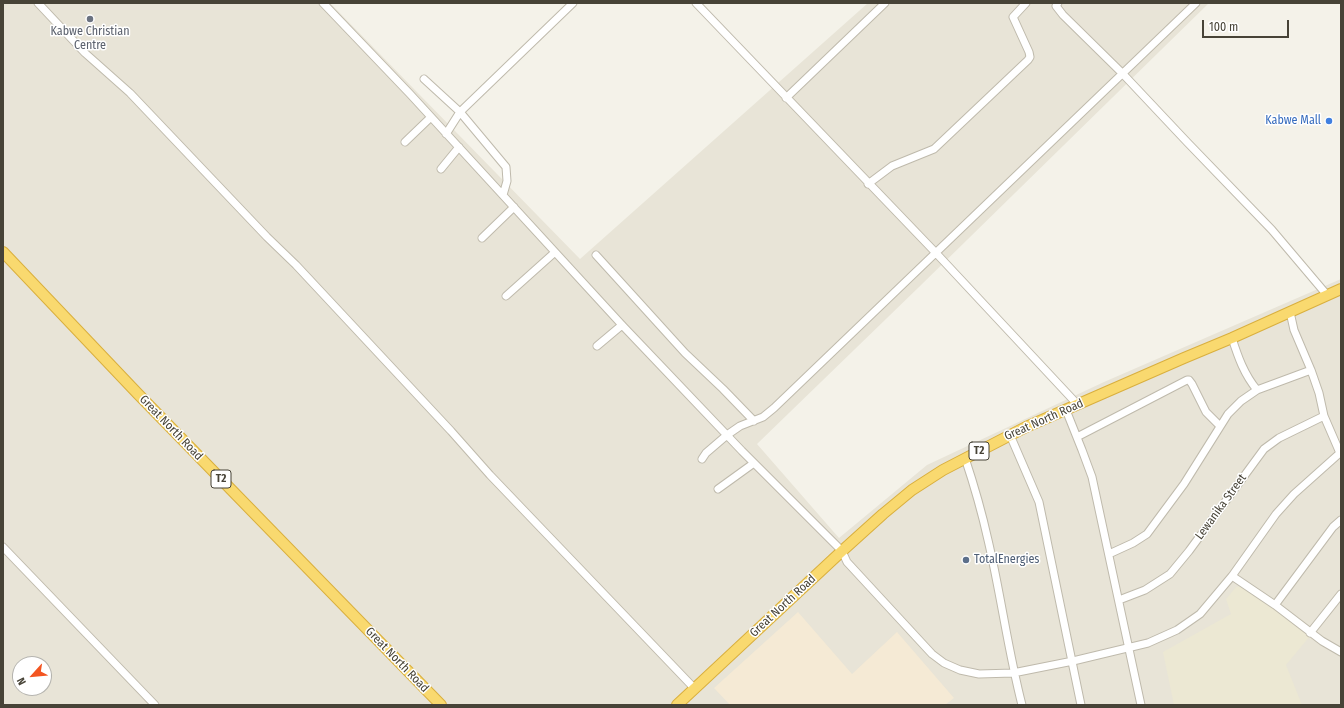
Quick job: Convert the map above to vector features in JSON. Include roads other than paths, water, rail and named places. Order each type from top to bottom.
[{"type":"highway","name":"Great North Road","points":[[3,252],[440,705]]},
{"type":"highway","name":"Great North Road","points":[[677,705],[842,551],[912,490],[942,470],[1010,435],[1341,289]]},
{"type":"street","points":[[38,3],[85,53],[130,94],[267,237],[296,265],[451,431],[490,475],[695,689]]},
{"type":"street","points":[[323,3],[459,147],[554,253],[622,325],[754,463],[842,551],[847,562],[932,654],[944,663],[960,670],[979,674],[1013,673],[1129,648],[1148,643],[1177,630],[1200,614],[1232,576],[1276,514],[1294,494],[1340,452],[1324,416],[1319,393],[1294,330],[1290,312]]},
{"type":"street","points":[[446,134],[460,112],[574,3]]},
{"type":"street","points":[[696,3],[868,184],[936,253],[1078,405]]},
{"type":"street","points":[[786,98],[885,3]]},
{"type":"street","points":[[868,184],[892,166],[934,149],[1028,60],[1030,56],[1029,52],[1013,17],[1015,12],[1026,3]]},
{"type":"street","points":[[702,459],[706,453],[727,435],[740,426],[763,417],[774,408],[1196,3]]},
{"type":"street","points":[[1056,4],[1202,159],[1272,230],[1327,295]]},
{"type":"street","points":[[424,79],[460,112],[506,167],[507,181],[502,195]]},
{"type":"street","points":[[405,142],[431,117]]},
{"type":"street","points":[[441,169],[459,147]]},
{"type":"street","points":[[482,238],[514,207]]},
{"type":"street","points":[[506,296],[554,253]]},
{"type":"street","points":[[596,255],[684,353],[723,389],[754,421]]},
{"type":"street","points":[[597,346],[622,325]]},
{"type":"street","points":[[1232,338],[1240,364],[1256,390]]},
{"type":"street","points":[[1109,554],[1133,543],[1147,534],[1184,484],[1228,414],[1241,401],[1256,390],[1299,373],[1311,370]]},
{"type":"street","points":[[1077,438],[1187,380],[1192,384],[1206,412],[1220,426]]},
{"type":"street","points":[[1066,410],[1092,477],[1142,705]]},
{"type":"street","name":"Lewanika Street","points":[[1119,600],[1145,590],[1170,574],[1189,551],[1264,449],[1279,438],[1324,416]]},
{"type":"street","points":[[1010,435],[1039,502],[1081,705]]},
{"type":"street","points":[[965,458],[978,498],[988,541],[1013,673],[1022,705]]},
{"type":"street","points":[[718,489],[754,463]]},
{"type":"street","points":[[1275,605],[1333,527],[1341,520]]},
{"type":"street","points":[[3,547],[156,705]]},
{"type":"street","points":[[1232,576],[1275,605],[1322,641],[1341,652]]},
{"type":"street","points":[[1310,632],[1341,594]]},
{"type":"place","name":"Kabwe Christian Centre","points":[[90,19]]},
{"type":"place","name":"Kabwe Mall","points":[[1329,121]]},
{"type":"place","name":"TotalEnergies","points":[[966,560]]}]
